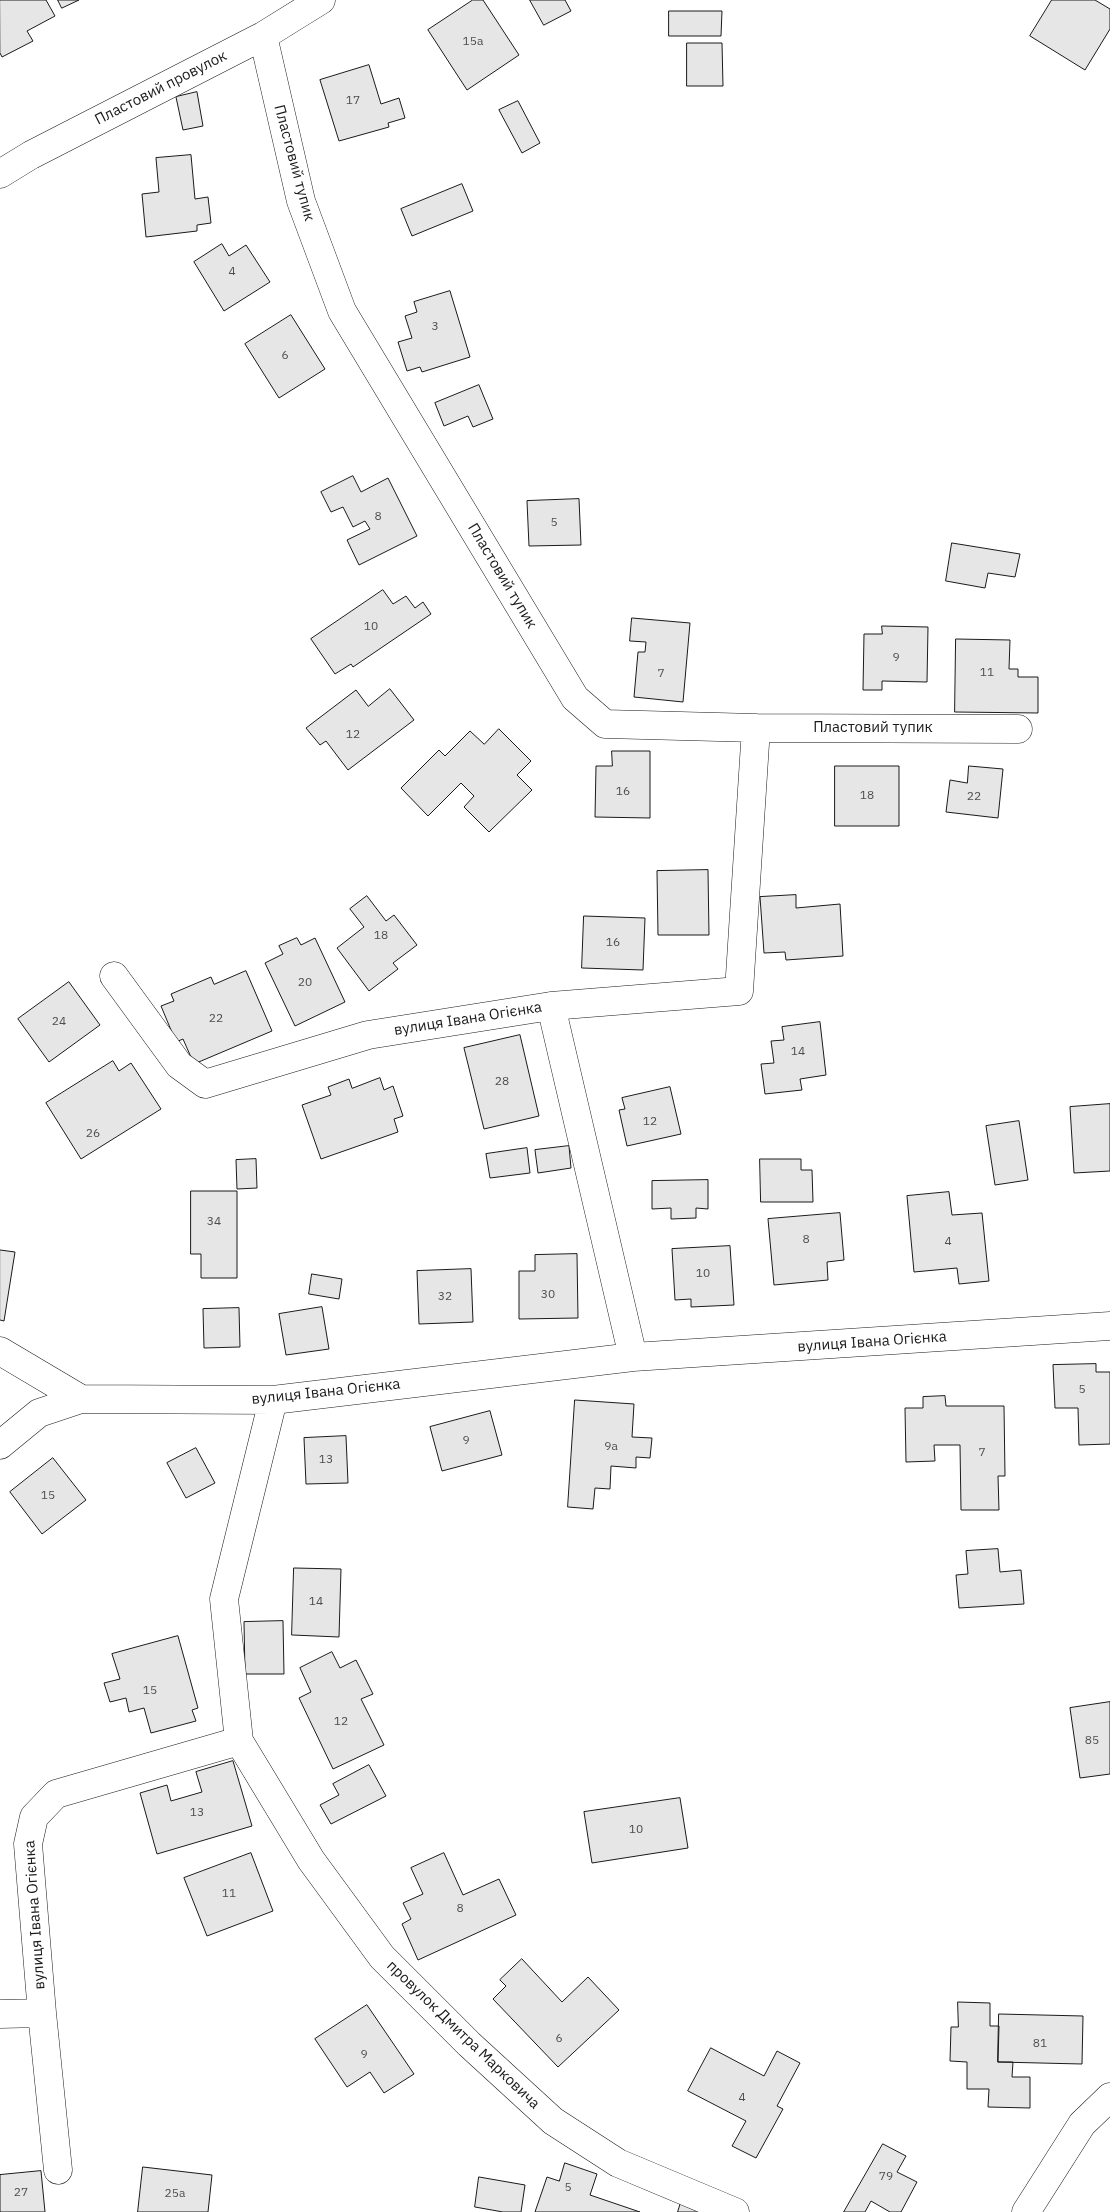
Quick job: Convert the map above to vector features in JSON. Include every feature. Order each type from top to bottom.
[{"type":"street","name":"Пластовий провулок","points":[[0,174],[31,155],[263,36],[322,0]]},
{"type":"street","name":"Пластовий тупик","points":[[263,36],[301,201],[342,311],[575,698],[605,724],[756,728],[1018,729]]},
{"type":"street","name":"вулиця Івана Огієнка","points":[[114,976],[179,1065],[205,1084],[368,1035],[551,1006],[739,991],[756,728]]},
{"type":"street","name":"вулиця Івана Огієнка","points":[[551,1006],[634,1357]]},
{"type":"street","name":"вулиця Івана Огієнка","points":[[0,1444],[39,1413],[81,1399],[273,1400],[634,1357],[1110,1326]]},
{"type":"street","points":[[0,1351],[81,1399]]},
{"type":"street","name":"провулок Дмитра Марковича","points":[[273,1400],[224,1599],[239,1742],[311,1860],[382,1957],[468,2044],[553,2121],[618,2163],[735,2212]]},
{"type":"street","name":"вулиця Івана Огієнка","points":[[58,2170],[42,2013],[28,1844],[34,1817],[56,1794],[239,1742]]},
{"type":"street","points":[[0,2014],[42,2013]]},
{"type":"street","points":[[1026,2212],[1082,2124],[1110,2097]]},
{"type":"building","points":[[0,0],[46,0],[55,16],[27,31],[33,41],[2,57],[0,53]]},
{"type":"building","points":[[58,0],[79,0],[62,8]]},
{"type":"building","points":[[473,0],[483,0],[519,55],[467,90],[428,30]]},
{"type":"building","points":[[530,0],[565,0],[571,11],[544,25]]},
{"type":"building","points":[[1052,0],[1095,0],[1110,9],[1110,29],[1085,70],[1030,36]]},
{"type":"building","points":[[669,11],[722,11],[721,36],[669,36]]},
{"type":"building","points":[[687,43],[722,43],[723,86],[687,86]]},
{"type":"building","points":[[369,65],[381,104],[399,98],[405,118],[388,123],[389,127],[339,141],[320,80]]},
{"type":"building","points":[[197,92],[203,126],[183,130],[176,97]]},
{"type":"building","points":[[518,101],[540,143],[522,153],[499,110]]},
{"type":"building","points":[[191,155],[195,199],[208,197],[211,223],[197,225],[197,231],[146,237],[142,194],[159,192],[156,158]]},
{"type":"building","points":[[462,184],[473,211],[412,236],[401,209]]},
{"type":"building","points":[[222,244],[229,256],[246,245],[270,282],[224,311],[194,262]]},
{"type":"building","points":[[450,291],[470,357],[422,372],[420,367],[407,371],[398,342],[412,338],[405,316],[417,312],[414,302]]},
{"type":"building","points":[[291,315],[325,369],[279,398],[245,344]]},
{"type":"building","points":[[479,385],[493,419],[473,427],[468,416],[444,426],[435,403]]},
{"type":"building","points":[[353,476],[361,492],[388,478],[417,536],[359,565],[347,540],[370,529],[365,521],[353,527],[343,507],[331,512],[321,492]]},
{"type":"building","points":[[579,499],[581,545],[529,546],[527,501]]},
{"type":"building","points":[[952,543],[1020,554],[1015,577],[988,573],[985,588],[946,581]]},
{"type":"building","points":[[383,590],[393,604],[406,596],[415,608],[423,602],[431,614],[353,667],[351,664],[335,674],[311,639]]},
{"type":"building","points":[[632,618],[690,623],[683,702],[634,697],[638,652],[645,652],[646,642],[630,641]]},
{"type":"building","points":[[882,626],[928,627],[927,682],[882,681],[882,690],[863,690],[864,634],[882,634]]},
{"type":"building","points":[[956,639],[1010,640],[1009,669],[1018,669],[1018,677],[1038,677],[1038,713],[955,712]]},
{"type":"building","points":[[390,689],[414,720],[348,770],[326,741],[320,745],[306,728],[356,690],[368,706]]},
{"type":"building","points":[[499,729],[531,761],[517,775],[532,790],[489,832],[464,807],[474,796],[461,783],[428,816],[401,788],[439,750],[445,756],[470,731],[484,744]]},
{"type":"building","points":[[612,751],[650,751],[650,818],[595,817],[596,766],[612,766]]},
{"type":"building","points":[[835,766],[899,766],[899,826],[835,826]]},
{"type":"building","points":[[969,766],[1003,769],[998,818],[946,812],[950,780],[967,783]]},
{"type":"building","points":[[708,870],[709,935],[658,935],[657,871]]},
{"type":"building","points":[[796,895],[796,908],[840,904],[843,956],[786,960],[785,952],[764,953],[760,897]]},
{"type":"building","points":[[367,896],[386,921],[394,915],[417,945],[393,963],[398,969],[369,991],[337,948],[364,927],[350,909]]},
{"type":"building","points":[[584,916],[645,918],[643,970],[582,968]]},
{"type":"building","points":[[297,938],[301,945],[315,938],[345,1002],[295,1026],[265,963],[283,954],[279,946]]},
{"type":"building","points":[[246,971],[272,1031],[194,1064],[183,1039],[176,1042],[161,1006],[174,1001],[171,994],[211,977],[214,984]]},
{"type":"building","points":[[69,982],[100,1025],[49,1062],[18,1019]]},
{"type":"building","points":[[820,1022],[826,1075],[800,1079],[802,1090],[765,1094],[761,1064],[774,1063],[771,1041],[784,1040],[782,1027]]},
{"type":"building","points":[[520,1035],[539,1116],[484,1129],[464,1048]]},
{"type":"building","points":[[113,1061],[119,1071],[131,1063],[161,1109],[81,1159],[46,1103]]},
{"type":"building","points":[[380,1078],[384,1090],[393,1086],[403,1116],[394,1119],[398,1132],[321,1159],[302,1105],[331,1095],[328,1087],[349,1079],[352,1088]]},
{"type":"building","points":[[670,1087],[681,1134],[627,1146],[619,1110],[625,1109],[622,1098]]},
{"type":"building","points":[[1110,1104],[1110,1171],[1074,1173],[1070,1107]]},
{"type":"building","points":[[1019,1121],[1028,1180],[995,1185],[986,1126]]},
{"type":"building","points":[[569,1146],[571,1168],[538,1173],[535,1150]]},
{"type":"building","points":[[527,1148],[530,1173],[490,1178],[486,1154]]},
{"type":"building","points":[[256,1159],[257,1188],[237,1189],[236,1160]]},
{"type":"building","points":[[760,1159],[801,1159],[801,1170],[812,1170],[813,1202],[761,1202]]},
{"type":"building","points":[[708,1180],[708,1209],[696,1208],[696,1218],[671,1219],[671,1208],[652,1209],[652,1181]]},
{"type":"building","points":[[191,1191],[237,1191],[237,1278],[201,1278],[201,1254],[191,1254]]},
{"type":"building","points":[[949,1192],[952,1215],[982,1213],[989,1281],[959,1284],[957,1268],[914,1272],[907,1196]]},
{"type":"building","points":[[840,1213],[844,1260],[827,1262],[828,1280],[774,1285],[768,1219]]},
{"type":"building","points":[[730,1246],[734,1305],[691,1307],[691,1299],[675,1300],[672,1249]]},
{"type":"building","points":[[0,1250],[15,1252],[4,1321],[0,1320]]},
{"type":"building","points":[[577,1254],[578,1318],[519,1319],[519,1271],[535,1271],[535,1255]]},
{"type":"building","points":[[471,1269],[473,1322],[419,1324],[417,1271]]},
{"type":"building","points":[[312,1274],[342,1279],[339,1299],[309,1294]]},
{"type":"building","points":[[322,1307],[329,1349],[286,1355],[279,1314]]},
{"type":"building","points":[[239,1308],[240,1347],[204,1348],[203,1309]]},
{"type":"building","points":[[1096,1364],[1096,1372],[1110,1372],[1110,1444],[1079,1445],[1078,1408],[1055,1408],[1053,1365]]},
{"type":"building","points":[[945,1396],[946,1406],[1004,1406],[1005,1476],[998,1476],[999,1510],[961,1510],[960,1445],[934,1445],[935,1461],[906,1462],[905,1408],[923,1408],[923,1397]]},
{"type":"building","points":[[575,1400],[634,1404],[632,1437],[652,1438],[650,1458],[636,1457],[636,1468],[611,1466],[610,1489],[595,1488],[593,1509],[568,1507]]},
{"type":"building","points":[[490,1411],[502,1455],[442,1471],[430,1427]]},
{"type":"building","points":[[346,1436],[348,1483],[306,1484],[304,1438]]},
{"type":"building","points":[[196,1448],[215,1483],[186,1498],[167,1463]]},
{"type":"building","points":[[53,1458],[86,1500],[42,1534],[10,1492]]},
{"type":"building","points":[[998,1549],[1000,1572],[1021,1570],[1024,1604],[959,1608],[956,1575],[968,1574],[966,1551]]},
{"type":"building","points":[[294,1568],[341,1569],[339,1637],[292,1635]]},
{"type":"building","points":[[283,1621],[284,1674],[245,1674],[244,1622]]},
{"type":"building","points":[[178,1636],[198,1708],[192,1710],[196,1721],[151,1733],[144,1708],[129,1712],[126,1698],[110,1702],[104,1683],[120,1679],[112,1654]]},
{"type":"building","points":[[332,1652],[340,1668],[356,1660],[373,1694],[361,1699],[384,1745],[333,1769],[299,1698],[311,1692],[300,1668]]},
{"type":"building","points":[[1110,1702],[1110,1774],[1080,1778],[1070,1708]]},
{"type":"building","points":[[233,1761],[252,1826],[157,1854],[140,1793],[167,1785],[171,1801],[202,1792],[196,1772]]},
{"type":"building","points":[[369,1765],[386,1796],[331,1824],[320,1805],[339,1795],[333,1784]]},
{"type":"building","points":[[680,1798],[688,1848],[592,1863],[584,1812]]},
{"type":"building","points":[[251,1853],[273,1911],[207,1936],[184,1878]]},
{"type":"building","points":[[444,1853],[463,1895],[499,1879],[516,1915],[418,1960],[402,1924],[411,1919],[403,1903],[423,1894],[411,1868]]},
{"type":"building","points":[[522,1959],[562,2002],[588,1977],[619,2010],[558,2067],[493,1999],[506,1986],[500,1980]]},
{"type":"building","points":[[958,2002],[990,2003],[990,2026],[999,2026],[998,2062],[1013,2062],[1012,2077],[1030,2077],[1030,2108],[988,2107],[989,2089],[967,2089],[967,2062],[950,2061],[951,2027],[958,2027]]},
{"type":"building","points":[[367,2005],[414,2074],[384,2093],[370,2072],[347,2087],[315,2039]]},
{"type":"building","points":[[999,2014],[1083,2016],[1082,2064],[998,2062]]},
{"type":"building","points":[[711,2048],[764,2076],[777,2051],[800,2063],[777,2106],[783,2109],[756,2158],[732,2146],[746,2121],[688,2091]]},
{"type":"building","points":[[883,2144],[906,2156],[897,2172],[917,2182],[901,2212],[890,2212],[871,2201],[865,2212],[844,2212]]},
{"type":"building","points":[[565,2163],[597,2174],[590,2195],[640,2212],[535,2212],[547,2177],[559,2181]]},
{"type":"building","points":[[143,2167],[212,2175],[208,2212],[138,2212]]},
{"type":"building","points":[[41,2171],[45,2212],[0,2212],[0,2175]]},
{"type":"building","points":[[479,2177],[525,2185],[521,2212],[503,2212],[475,2207]]},
{"type":"building","points":[[682,2199],[702,2206],[699,2212],[678,2212]]}]
